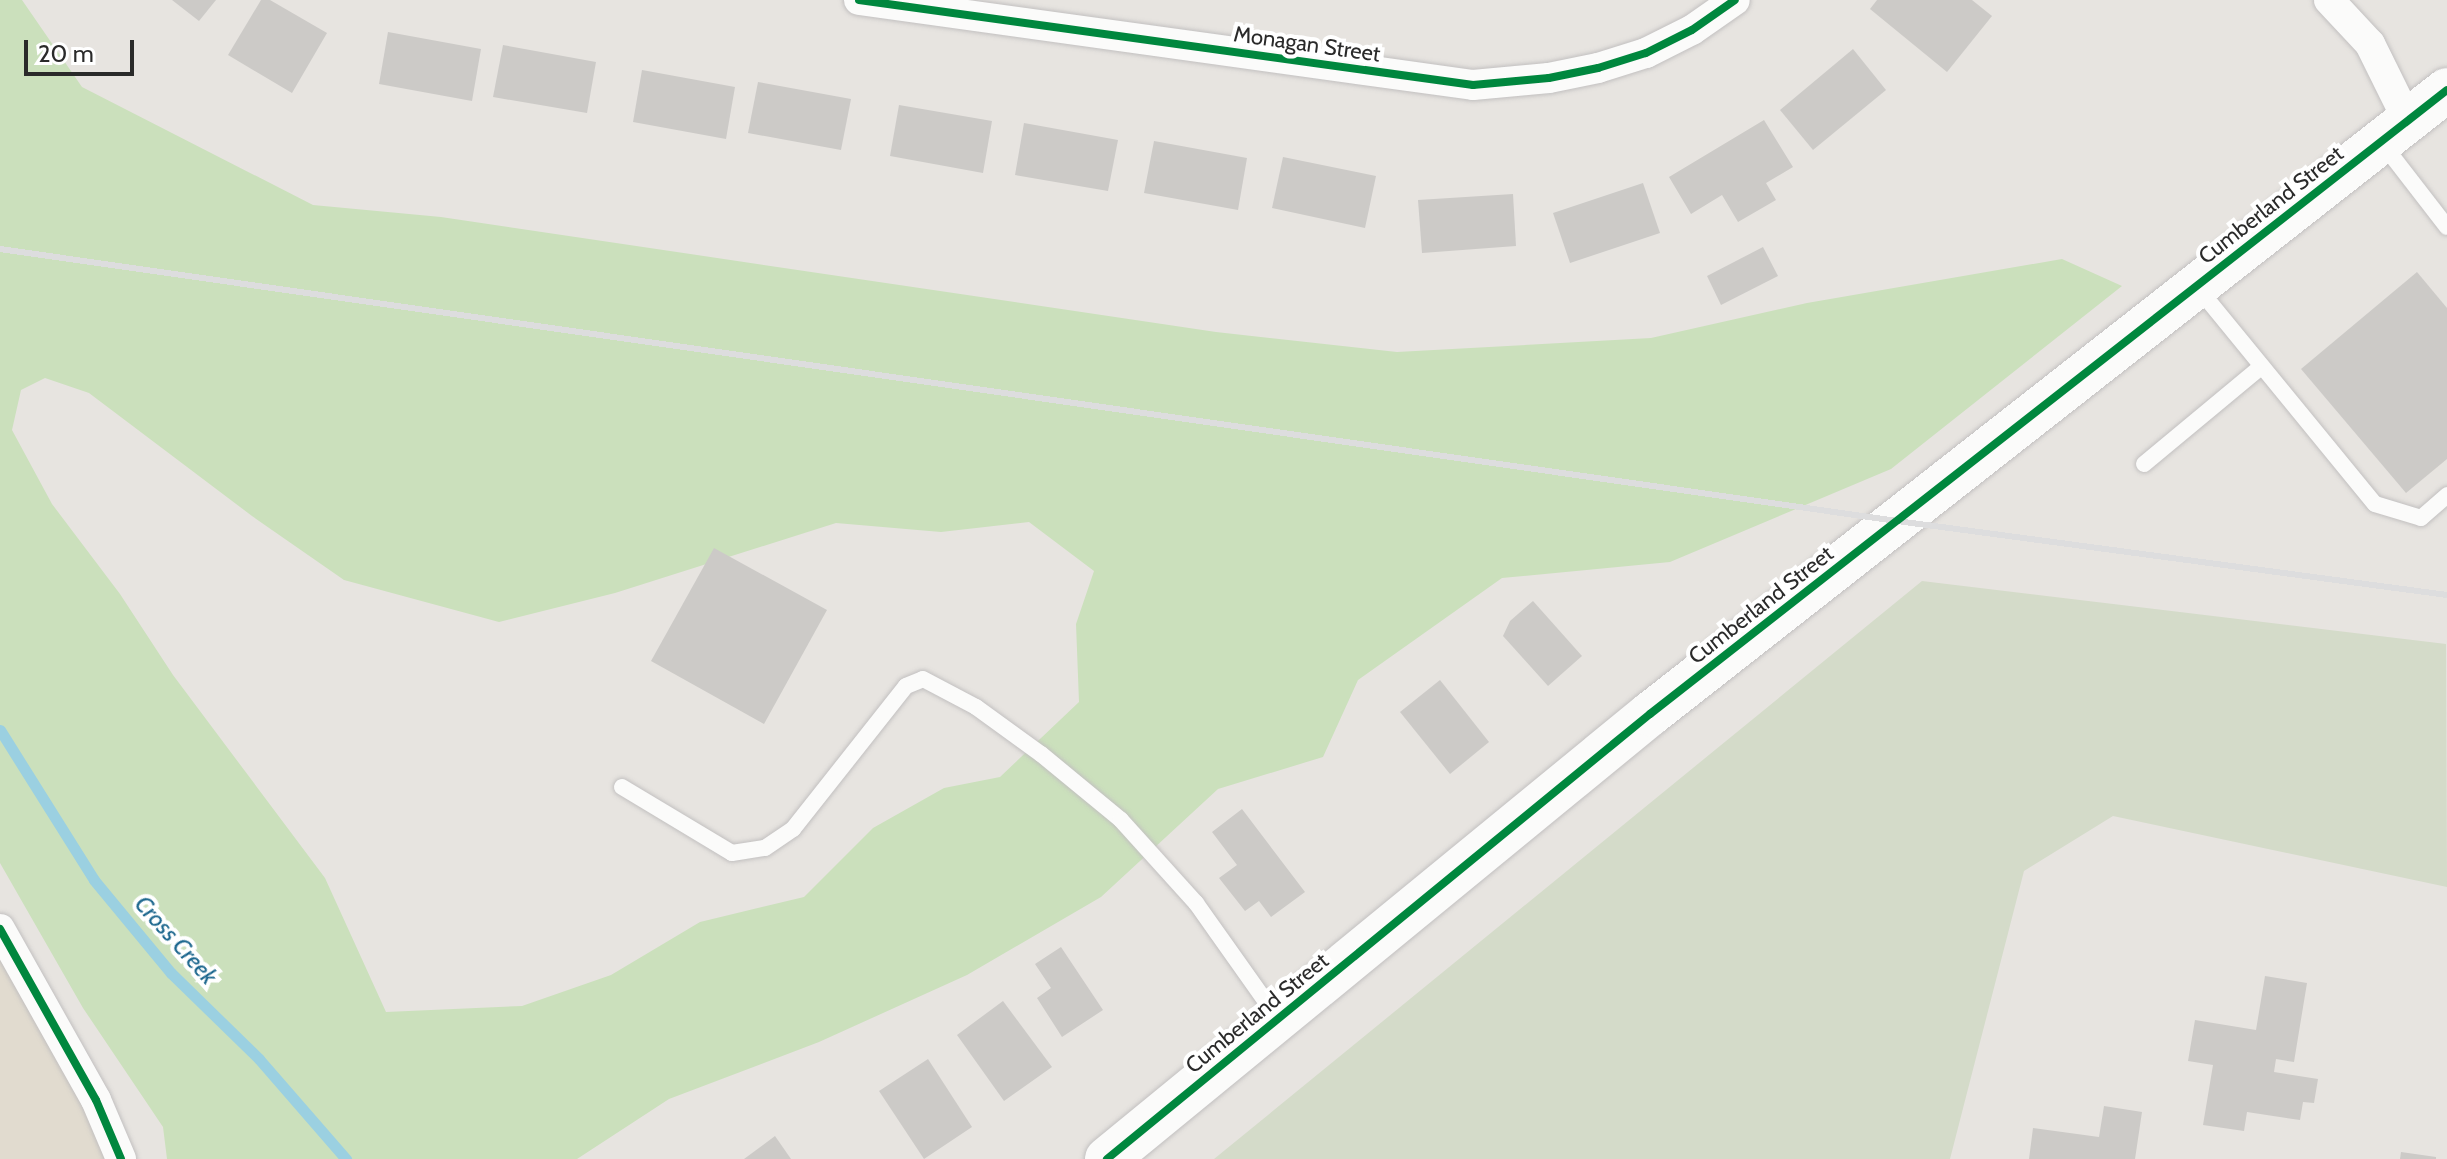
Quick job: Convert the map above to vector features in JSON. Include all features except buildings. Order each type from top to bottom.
[{"type":"street","name":"Monagan Street","points":[[859,0],[1473,85],[1549,78],[1598,68],[1646,53],[1692,30],[1735,0]]},
{"type":"street","points":[[2329,0],[2370,44],[2394,131]]},
{"type":"street","name":"Cumberland Street","points":[[1107,1159],[1650,714],[2447,90]]},
{"type":"street","points":[[0,929],[96,1100],[121,1159]]},
{"type":"lane","points":[[2394,131],[2447,227]]},
{"type":"lane","points":[[2197,287],[2375,504],[2421,518],[2447,495]]},
{"type":"lane","points":[[2144,464],[2262,366]]},
{"type":"lane","points":[[622,787],[732,853],[765,848],[793,829],[906,686],[923,679],[976,707],[1041,754],[1121,820],[1196,903],[1278,1019]]},
{"type":"shaded area","points":[[0,934],[120,1159],[0,1159]]},
{"type":"green space","points":[[0,0],[22,0],[82,87],[313,205],[441,217],[1216,332],[1397,352],[1651,338],[1807,303],[2062,259],[2122,286],[1891,469],[1670,562],[1502,578],[1358,680],[1323,757],[1218,789],[1101,897],[967,975],[819,1042],[669,1099],[577,1159],[167,1159],[163,1127],[83,1008],[0,863]],"holes":[[[45,378],[89,393],[252,516],[344,580],[499,622],[615,593],[836,523],[941,532],[1029,522],[1094,571],[1076,624],[1079,702],[1000,777],[944,788],[873,828],[804,897],[700,922],[611,975],[522,1006],[386,1012],[325,878],[173,675],[120,594],[52,504],[12,430],[21,390]]]},
{"type":"green space","points":[[1922,581],[2446,644],[2447,887],[2113,816],[2024,871],[1950,1159],[1214,1159]]},
{"type":"waterway","name":"Cross Creek","points":[[0,730],[94,880],[171,973],[259,1059],[346,1159]]},
{"type":"railway","points":[[0,249],[1897,521],[2447,595]]},
{"type":"cycle path","points":[[859,0],[1473,85],[1549,78],[1598,68],[1646,53],[1692,30],[1735,0]]},
{"type":"cycle path","points":[[1107,1159],[1650,714],[2447,90]]},
{"type":"cycle path","points":[[0,929],[96,1100],[121,1159]]}]
